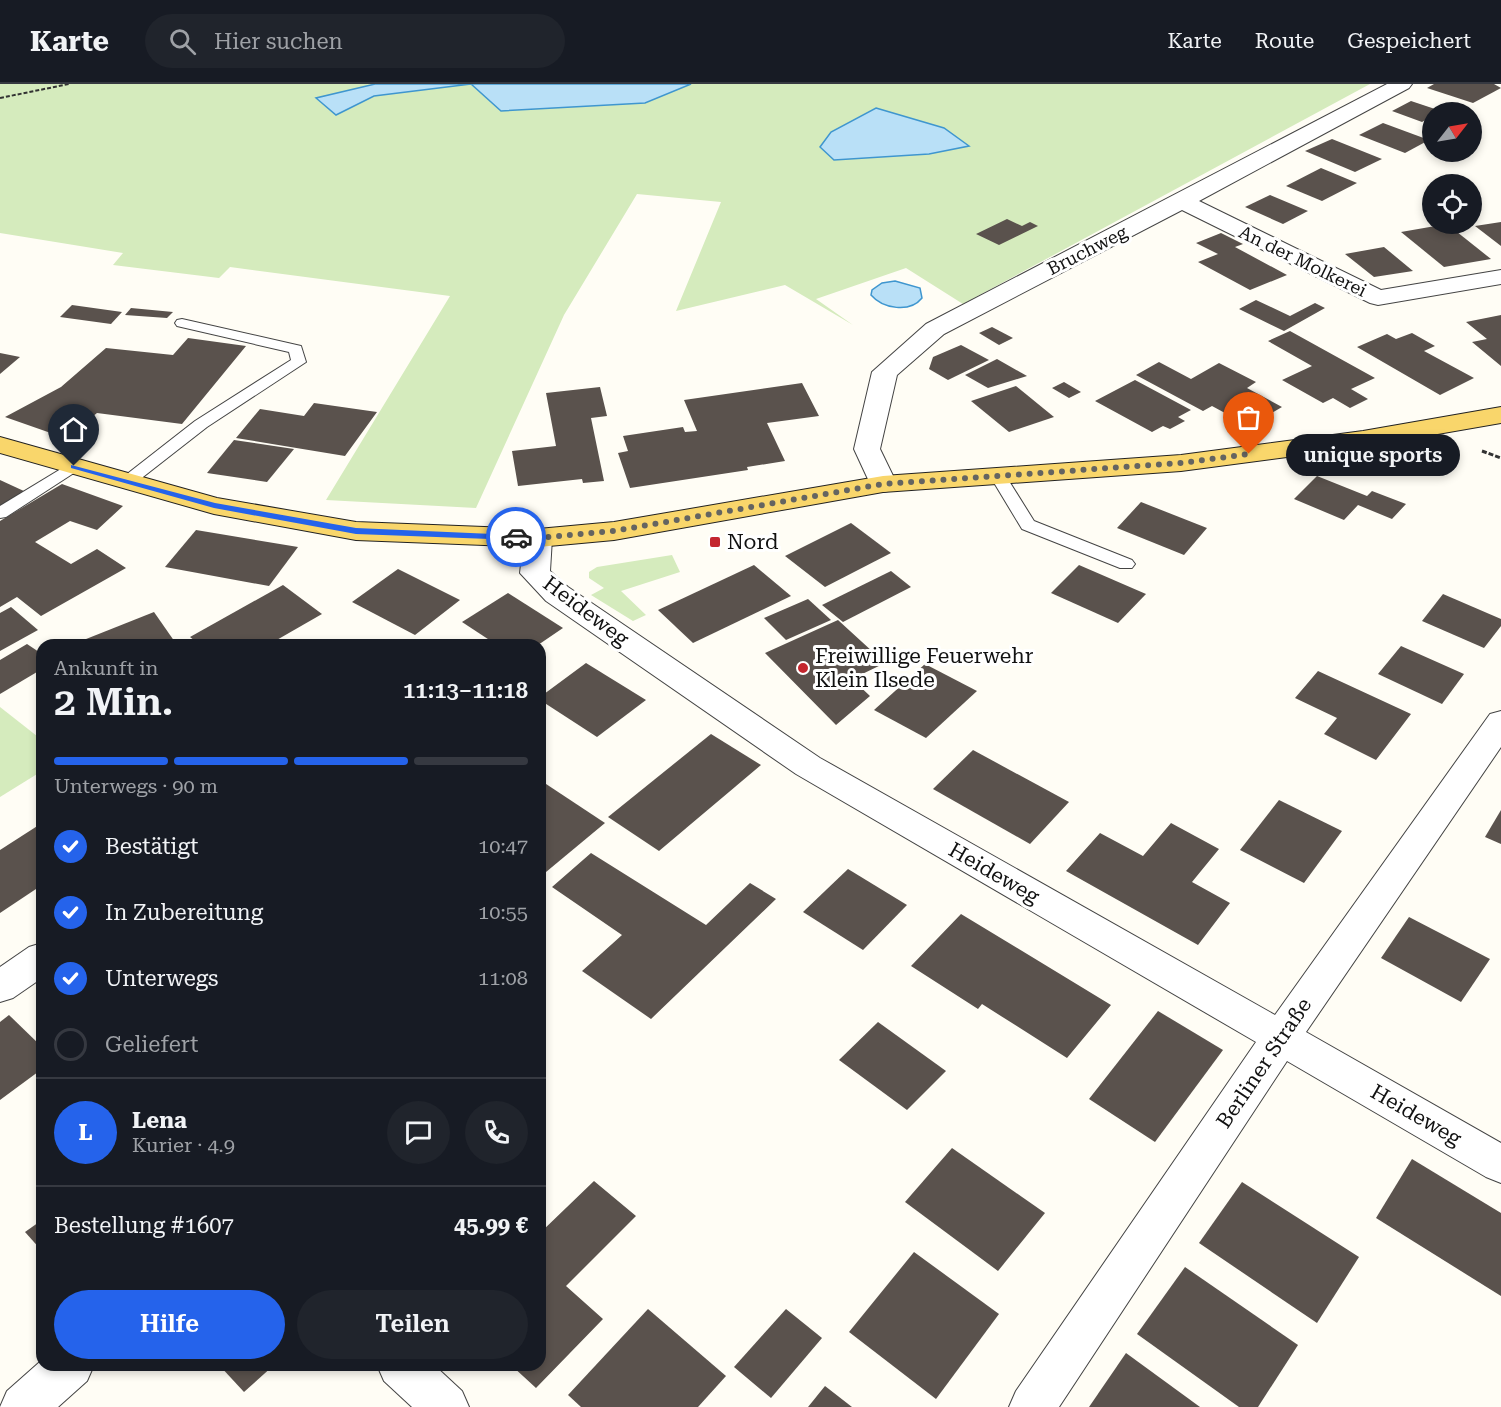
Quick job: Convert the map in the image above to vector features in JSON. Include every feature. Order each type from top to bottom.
[{"type":"main road","points":[[0,445],[214,506],[356,531],[538,538],[614,531],[883,484],[1181,463],[1363,439],[1501,415]]},
{"type":"street","name":"Bruchweg","points":[[883,484],[867,448],[885,372],[934,329],[1402,84]]},
{"type":"street","name":"An der Molkerei","points":[[1182,201],[1378,298],[1501,277]]},
{"type":"street","name":"Heideweg","points":[[538,538],[536,573],[558,594],[808,766],[1501,1164]]},
{"type":"street","name":"Berliner Straße","points":[[1032,1407],[1281,1037],[1501,722]]},
{"type":"street","points":[[0,987],[36,962]]},
{"type":"street","points":[[23,1407],[64,1371]]},
{"type":"street","points":[[407,1371],[446,1407]]},
{"type":"lane","points":[[128,482],[201,423],[299,362],[296,349],[183,323]]},
{"type":"lane","points":[[0,513],[74,466]]},
{"type":"lane","points":[[998,477],[1028,525],[1126,564]]},
{"type":"path","points":[[0,98],[69,84]]},
{"type":"green space","points":[[0,84],[1370,84],[963,304],[906,268],[816,299],[853,325],[785,285],[676,311],[721,202],[637,194],[564,315],[476,508],[326,500],[450,296],[230,267],[219,278],[113,265],[123,253],[0,233]]},
{"type":"green space","points":[[672,555],[680,572],[621,591],[646,615],[633,621],[591,595],[604,588],[589,578],[589,572],[597,567]]},
{"type":"green space","points":[[0,707],[36,735],[36,775],[0,797]]},
{"type":"water","points":[[375,84],[471,84],[374,96],[336,115],[316,98]]},
{"type":"water","points":[[471,84],[691,84],[645,103],[501,111]]},
{"type":"water","points":[[876,108],[944,128],[969,146],[929,154],[834,160],[820,147],[831,132]]},
{"type":"water","points":[[895,281],[920,288],[922,298],[911,306],[896,307],[882,303],[871,295],[872,290],[882,283]]},
{"type":"building","points":[[1434,84],[1494,84],[1501,88],[1475,102],[1470,102],[1427,88]]},
{"type":"building","points":[[1411,101],[1422,105],[1422,122],[1392,111]]},
{"type":"building","points":[[1383,123],[1422,137],[1422,144],[1405,153],[1359,135]]},
{"type":"building","points":[[1332,139],[1382,159],[1355,172],[1305,151]]},
{"type":"building","points":[[1321,168],[1357,183],[1322,201],[1286,186]]},
{"type":"building","points":[[1270,195],[1308,211],[1283,224],[1245,207]]},
{"type":"building","points":[[1007,219],[1022,226],[1030,222],[1038,226],[999,245],[976,234]]},
{"type":"building","points":[[1501,222],[1501,246],[1482,231],[1482,225]]},
{"type":"building","points":[[1422,228],[1422,234],[1460,234],[1491,259],[1444,267],[1401,232]]},
{"type":"building","points":[[1221,233],[1243,244],[1235,247],[1287,275],[1250,290],[1198,262],[1218,254],[1196,243]]},
{"type":"building","points":[[1384,247],[1413,271],[1374,277],[1345,254]]},
{"type":"building","points":[[1256,300],[1290,316],[1315,303],[1325,308],[1284,331],[1239,309]]},
{"type":"building","points":[[72,305],[122,312],[111,324],[60,317]]},
{"type":"building","points":[[131,308],[173,312],[167,318],[125,315]]},
{"type":"building","points":[[1501,315],[1501,366],[1472,342],[1487,339],[1466,322]]},
{"type":"building","points":[[992,327],[1013,338],[999,345],[979,333]]},
{"type":"building","points":[[1290,331],[1375,378],[1351,389],[1368,399],[1350,408],[1333,398],[1323,403],[1282,380],[1312,366],[1268,341]]},
{"type":"building","points":[[1412,333],[1435,346],[1424,351],[1474,378],[1440,395],[1357,347],[1387,334],[1396,339]]},
{"type":"building","points":[[188,338],[246,346],[182,424],[97,413],[65,438],[5,417],[61,387],[106,348],[173,355]]},
{"type":"building","points":[[961,345],[989,360],[948,380],[929,369],[933,357]]},
{"type":"building","points":[[0,353],[20,357],[0,374]]},
{"type":"building","points":[[997,359],[1027,376],[988,388],[965,375]]},
{"type":"building","points":[[1159,362],[1191,379],[1219,363],[1256,382],[1247,388],[1282,407],[1249,426],[1212,406],[1203,411],[1136,375]]},
{"type":"building","points":[[1135,380],[1191,410],[1178,417],[1185,421],[1170,429],[1163,426],[1152,432],[1095,401]]},
{"type":"building","points":[[1064,382],[1081,392],[1069,398],[1052,388]]},
{"type":"building","points":[[802,383],[819,416],[767,423],[785,461],[747,467],[748,470],[630,488],[618,453],[628,451],[623,436],[683,427],[685,432],[697,431],[684,400]]},
{"type":"building","points":[[1016,386],[1054,417],[1009,432],[971,401]]},
{"type":"building","points":[[600,387],[607,416],[591,418],[604,481],[583,483],[582,479],[518,486],[512,451],[556,446],[546,393]]},
{"type":"building","points":[[314,403],[377,412],[345,456],[236,438],[260,409],[304,416]]},
{"type":"building","points":[[234,440],[294,449],[267,482],[207,473]]},
{"type":"building","points":[[1317,476],[1367,496],[1372,491],[1406,504],[1392,519],[1358,505],[1344,520],[1294,499]]},
{"type":"building","points":[[0,480],[26,492],[0,508]]},
{"type":"building","points":[[62,484],[123,506],[97,530],[70,521],[35,542],[71,564],[97,549],[126,568],[41,616],[17,597],[0,607],[0,521]]},
{"type":"building","points":[[1141,502],[1207,528],[1184,555],[1117,528]]},
{"type":"building","points":[[851,523],[891,553],[825,587],[785,556]]},
{"type":"building","points":[[196,530],[298,547],[269,586],[165,567]]},
{"type":"building","points":[[754,565],[791,596],[693,643],[658,610]]},
{"type":"building","points":[[1079,565],[1146,594],[1118,623],[1051,593]]},
{"type":"building","points":[[398,569],[460,600],[415,635],[352,602]]},
{"type":"building","points":[[891,571],[911,587],[843,622],[822,605]]},
{"type":"building","points":[[283,585],[322,614],[278,639],[192,639],[190,637]]},
{"type":"building","points":[[508,593],[563,628],[546,640],[488,639],[462,622]]},
{"type":"building","points":[[1443,594],[1501,619],[1501,626],[1484,648],[1422,621]]},
{"type":"building","points":[[808,599],[831,620],[786,640],[764,618]]},
{"type":"building","points":[[11,607],[38,630],[0,651],[0,613]]},
{"type":"building","points":[[154,612],[173,639],[86,639]]},
{"type":"building","points":[[838,620],[885,663],[852,679],[870,696],[836,725],[765,653]]},
{"type":"building","points":[[27,644],[36,650],[36,673],[0,694],[0,660]]},
{"type":"building","points":[[1401,646],[1464,674],[1442,704],[1378,674]]},
{"type":"building","points":[[586,663],[646,700],[597,737],[546,704],[546,693]]},
{"type":"building","points":[[925,664],[977,691],[926,738],[874,710]]},
{"type":"building","points":[[1318,671],[1411,714],[1376,760],[1324,734],[1337,718],[1295,698]]},
{"type":"building","points":[[711,734],[761,765],[659,851],[608,817]]},
{"type":"building","points":[[973,750],[1069,802],[1030,844],[933,789]]},
{"type":"building","points":[[546,784],[605,823],[546,872]]},
{"type":"building","points":[[1279,800],[1342,831],[1304,883],[1240,850]]},
{"type":"building","points":[[1501,810],[1501,844],[1485,837]]},
{"type":"building","points":[[1171,823],[1219,849],[1192,882],[1230,903],[1198,945],[1066,871],[1100,833],[1143,856]]},
{"type":"building","points":[[36,827],[36,889],[0,913],[0,850]]},
{"type":"building","points":[[591,853],[706,925],[750,883],[776,899],[651,1019],[582,971],[622,935],[552,887]]},
{"type":"building","points":[[848,869],[907,905],[863,950],[803,912]]},
{"type":"building","points":[[961,914],[1111,1005],[1067,1058],[982,1004],[978,1009],[911,966]]},
{"type":"building","points":[[1409,917],[1490,959],[1461,1002],[1381,958]]},
{"type":"building","points":[[1158,1011],[1223,1050],[1155,1142],[1089,1099]]},
{"type":"building","points":[[9,1015],[36,1041],[36,1073],[0,1100],[0,1022]]},
{"type":"building","points":[[878,1022],[946,1071],[907,1110],[839,1060]]},
{"type":"building","points":[[952,1148],[1045,1213],[998,1271],[905,1202]]},
{"type":"building","points":[[1412,1159],[1501,1213],[1501,1296],[1376,1218]]},
{"type":"building","points":[[594,1181],[636,1216],[566,1286],[603,1319],[536,1388],[518,1371],[546,1371],[546,1227]]},
{"type":"building","points":[[1242,1182],[1359,1257],[1317,1323],[1199,1243]]},
{"type":"building","points":[[36,1224],[36,1244],[25,1232]]},
{"type":"building","points":[[914,1252],[999,1314],[936,1399],[849,1332]]},
{"type":"building","points":[[1185,1267],[1298,1345],[1258,1407],[1239,1407],[1137,1334]]},
{"type":"building","points":[[648,1309],[726,1376],[698,1407],[581,1407],[568,1395]]},
{"type":"building","points":[[786,1309],[822,1338],[771,1398],[734,1367]]},
{"type":"building","points":[[1126,1353],[1200,1407],[1089,1407]]},
{"type":"building","points":[[225,1371],[267,1371],[244,1392]]},
{"type":"building","points":[[825,1386],[852,1407],[808,1407]]},
{"type":"way so far","points":[[516,537],[538,538],[614,531],[883,484],[1181,463],[1249,454]]},
{"type":"place","name":"unique sports","points":[[1249,454]]},
{"type":"place","name":"Nord","points":[[715,542]]},
{"type":"place","name":"Freiwillige Feuerwehr Klein Ilsede","points":[[803,668]]},
{"type":"route","points":[[74,466],[214,506],[356,531],[516,537]]}]
